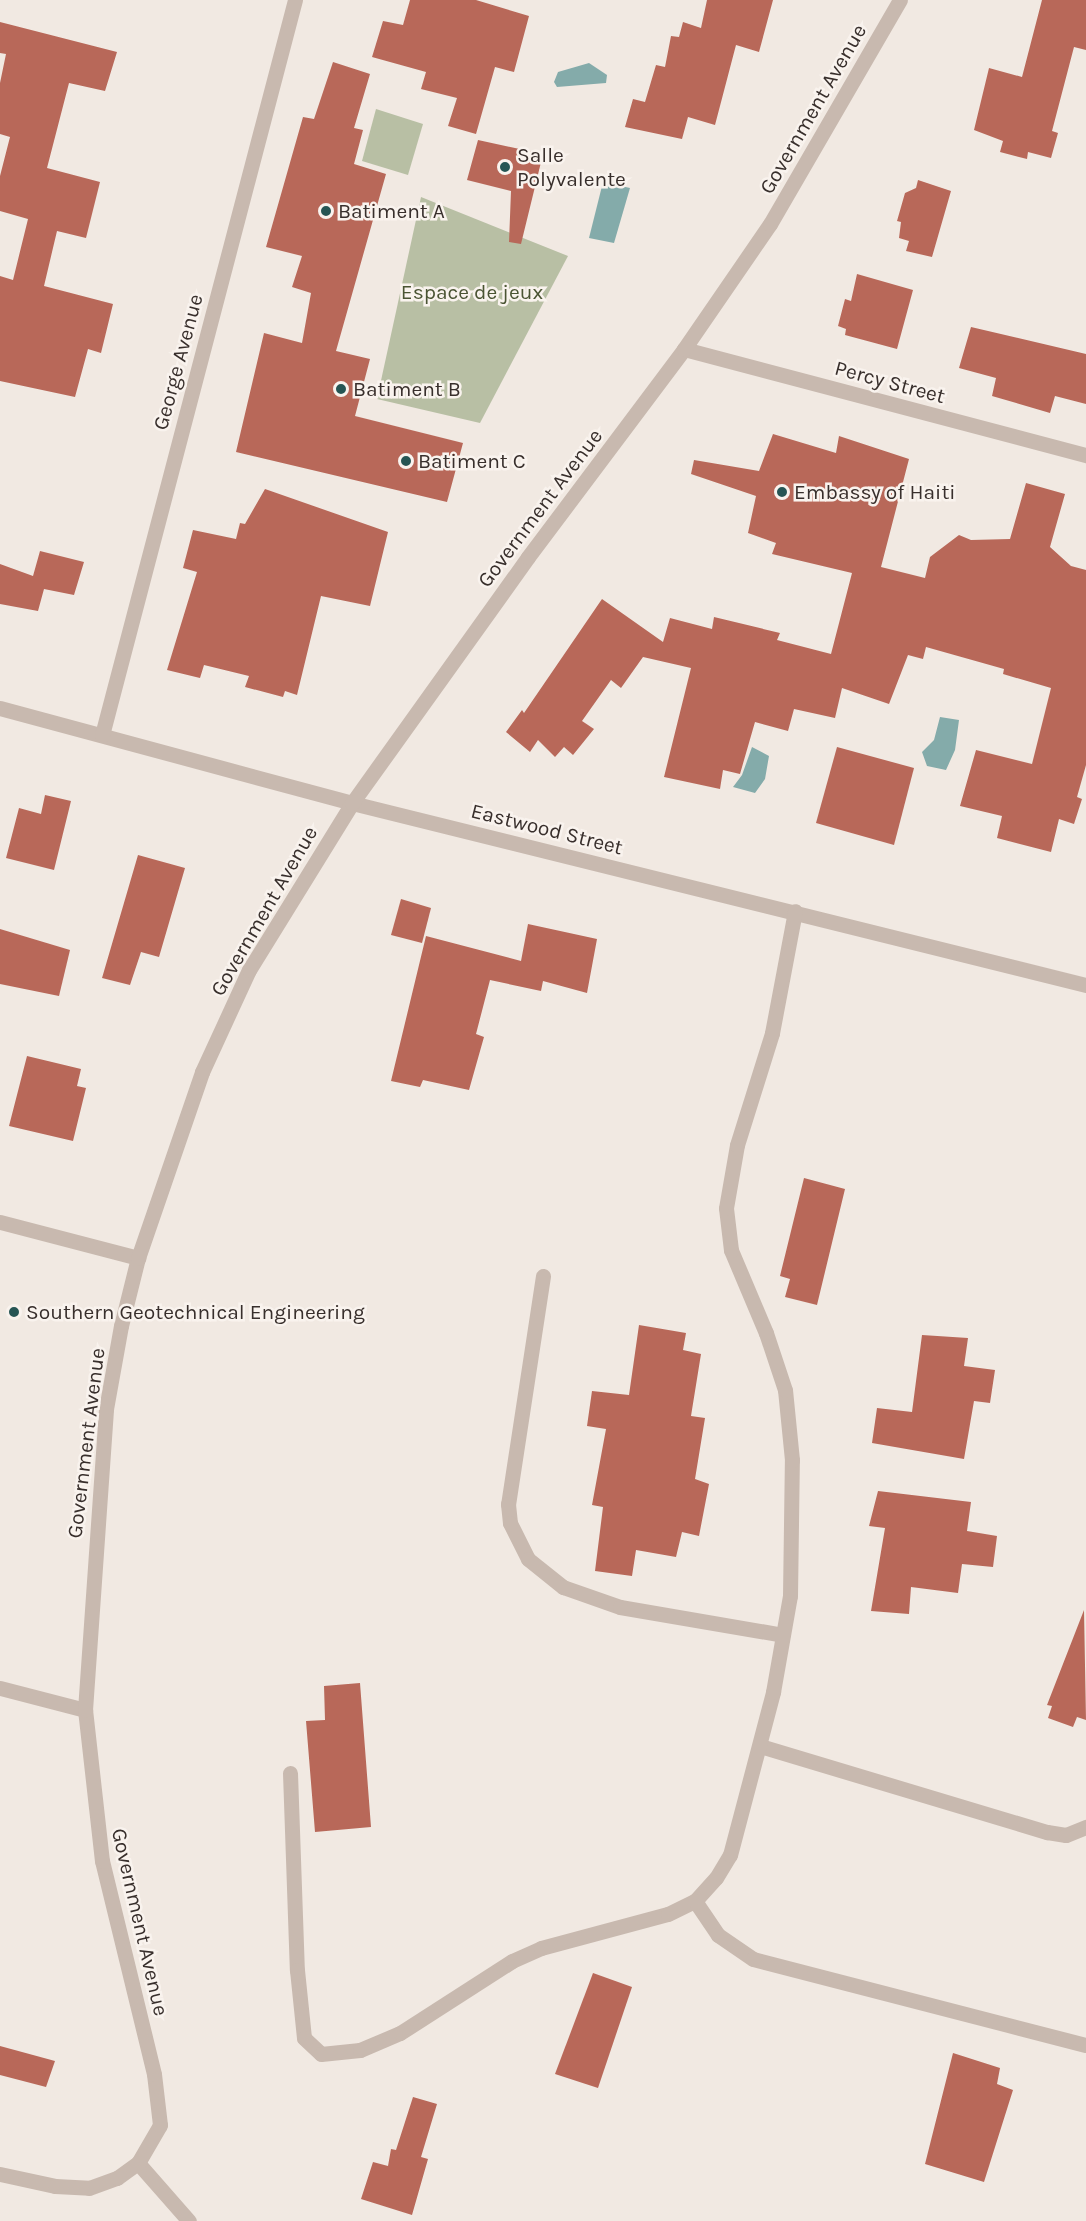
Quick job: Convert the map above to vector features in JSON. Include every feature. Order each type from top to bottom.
[{"type":"street","name":"George Avenue","points":[[102,735],[295,0]]},
{"type":"street","name":"Government Avenue","points":[[138,2163],[155,2140],[160,2109],[102,1861],[85,1710],[106,1409],[138,1258],[202,1072],[249,970],[352,802],[528,557],[684,349],[770,224],[900,0]]},
{"type":"street","name":"Percy Street","points":[[684,349],[1086,455]]},
{"type":"street","name":"Eastwood Street","points":[[0,708],[352,802],[1086,985]]},
{"type":"street","points":[[290,1773],[297,1970],[304,2038],[321,2054],[360,2050],[400,2033],[512,1961],[541,1948],[668,1914],[695,1900],[716,1878],[730,1855],[760,1746],[790,1596],[792,1460],[785,1390],[766,1332],[731,1250],[726,1208],[737,1145],[772,1033],[795,911]]},
{"type":"street","points":[[0,1222],[138,1258]]},
{"type":"street","points":[[543,1276],[508,1504],[510,1523],[528,1560],[563,1587],[610,1604],[783,1635]]},
{"type":"street","points":[[0,1688],[85,1710]]},
{"type":"street","points":[[760,1746],[1047,1832],[1066,1835],[1086,1827]]},
{"type":"street","points":[[695,1900],[718,1935],[753,1959],[1086,2045]]},
{"type":"street","points":[[0,2174],[55,2186],[89,2188],[117,2178],[138,2163],[189,2221]]},
{"type":"green space","points":[[376,109],[423,124],[408,175],[362,161]]},
{"type":"green space","name":"Espace de jeux","points":[[421,197],[568,256],[480,423],[377,399]]},
{"type":"water","points":[[589,63],[607,75],[606,83],[557,87],[554,82],[558,72]]},
{"type":"water","points":[[603,182],[630,188],[614,243],[589,238]]},
{"type":"water","points":[[940,717],[959,720],[955,750],[946,770],[927,766],[922,752],[934,740]]},
{"type":"water","points":[[752,747],[769,756],[765,779],[755,793],[733,787],[742,775]]},
{"type":"building","points":[[410,0],[476,0],[529,16],[514,72],[495,67],[476,134],[448,126],[457,98],[421,89],[426,72],[372,57],[383,21],[403,25]]},
{"type":"building","points":[[707,0],[773,0],[759,52],[736,45],[715,125],[688,117],[682,139],[625,127],[633,99],[645,102],[656,65],[665,67],[671,36],[679,37],[683,22],[701,28]]},
{"type":"building","points":[[1042,0],[1086,0],[1086,50],[1074,47],[1052,131],[1058,133],[1051,158],[1028,152],[1027,159],[1000,152],[1003,141],[974,130],[989,68],[1022,77]]},
{"type":"building","points":[[0,22],[117,52],[105,91],[69,83],[47,168],[100,182],[86,238],[57,231],[44,286],[113,304],[101,353],[88,349],[75,397],[0,381],[0,276],[13,280],[28,219],[0,211],[0,176],[10,137],[0,134],[0,83],[6,54],[0,53]]},
{"type":"building","points":[[333,62],[370,74],[354,128],[363,130],[354,164],[386,174],[336,351],[370,359],[355,416],[463,443],[447,502],[236,452],[264,333],[302,343],[311,293],[292,287],[302,256],[266,247],[303,117],[314,119]]},
{"type":"building","name":"Salle Polyvalente","points":[[478,140],[543,154],[521,244],[509,242],[511,191],[467,180]]},
{"type":"building","points":[[918,180],[951,191],[932,257],[906,251],[909,241],[899,238],[901,222],[897,221],[905,193],[916,188]]},
{"type":"building","points":[[857,274],[913,290],[897,349],[845,335],[846,329],[838,326],[845,299],[851,301]]},
{"type":"building","points":[[971,327],[1086,354],[1086,404],[1055,396],[1050,413],[992,396],[996,378],[959,368]]},
{"type":"building","points":[[773,434],[836,453],[839,436],[909,459],[881,567],[925,578],[930,557],[959,535],[971,540],[1010,539],[1026,483],[1065,494],[1050,547],[1071,566],[1086,570],[1086,765],[1077,797],[1082,799],[1074,824],[1059,819],[1051,852],[997,838],[1002,816],[960,806],[976,750],[1032,764],[1051,688],[1003,674],[1004,669],[926,647],[923,659],[908,655],[889,704],[842,688],[835,718],[794,709],[788,731],[755,722],[740,774],[723,770],[720,789],[664,777],[691,668],[643,657],[621,688],[611,680],[582,721],[594,729],[573,755],[564,747],[555,757],[538,740],[530,752],[506,732],[522,710],[524,713],[602,599],[663,642],[670,618],[712,629],[714,617],[780,633],[777,640],[831,654],[852,573],[772,554],[776,543],[748,533],[756,496],[691,474],[694,460],[759,471]]},
{"type":"building","points":[[265,489],[388,532],[370,606],[321,596],[297,695],[285,691],[283,697],[245,687],[249,676],[204,665],[200,678],[167,670],[197,572],[183,568],[193,530],[236,539],[240,523],[245,524]]},
{"type":"building","points":[[40,551],[84,562],[74,595],[44,589],[38,611],[0,604],[0,564],[33,576]]},
{"type":"building","points":[[837,747],[914,768],[894,845],[816,823]]},
{"type":"building","points":[[45,795],[71,801],[54,870],[6,858],[19,808],[41,814]]},
{"type":"building","points":[[138,855],[185,868],[159,957],[141,952],[130,985],[102,978]]},
{"type":"building","points":[[401,899],[431,908],[422,943],[391,935]]},
{"type":"building","points":[[528,924],[597,939],[587,993],[543,981],[541,991],[490,980],[476,1034],[484,1037],[469,1090],[423,1080],[420,1087],[391,1081],[426,936],[521,961]]},
{"type":"building","points":[[0,929],[70,950],[59,996],[0,984]]},
{"type":"building","points":[[27,1056],[81,1069],[77,1086],[86,1088],[73,1141],[9,1126]]},
{"type":"building","points":[[804,1178],[845,1189],[817,1305],[785,1297],[790,1279],[780,1276]]},
{"type":"building","points":[[639,1325],[686,1333],[683,1350],[701,1354],[691,1416],[705,1418],[695,1479],[709,1484],[699,1536],[682,1532],[676,1557],[636,1550],[632,1576],[595,1571],[603,1507],[592,1505],[606,1429],[587,1426],[592,1391],[629,1395]]},
{"type":"building","points":[[922,1335],[968,1338],[964,1366],[995,1370],[990,1403],[974,1401],[964,1459],[872,1443],[877,1408],[912,1412]]},
{"type":"building","points":[[878,1491],[971,1502],[967,1531],[997,1536],[993,1567],[962,1564],[958,1593],[911,1587],[909,1614],[871,1611],[885,1528],[869,1526]]},
{"type":"building","points":[[1084,1610],[1086,1720],[1077,1717],[1073,1727],[1048,1718],[1052,1706],[1047,1705]]},
{"type":"building","points":[[360,1683],[371,1827],[315,1832],[306,1721],[325,1720],[324,1686]]},
{"type":"building","points":[[593,1973],[632,1987],[598,2088],[555,2074]]},
{"type":"building","points":[[0,2046],[55,2061],[46,2087],[0,2075]]},
{"type":"building","points":[[953,2053],[1000,2068],[997,2084],[1013,2090],[984,2182],[925,2164]]},
{"type":"building","points":[[413,2097],[437,2104],[421,2157],[428,2159],[412,2215],[361,2199],[373,2162],[388,2166],[391,2149],[396,2150]]},
{"type":"place","name":"Salle Polyvalente","points":[[505,167]]},
{"type":"place","name":"Batiment A","points":[[326,211]]},
{"type":"place","name":"Batiment B","points":[[341,389]]},
{"type":"place","name":"Batiment C","points":[[406,461]]},
{"type":"place","name":"Embassy of Haiti","points":[[782,492]]},
{"type":"place","name":"Southern Geotechnical Engineering","points":[[14,1312]]}]
